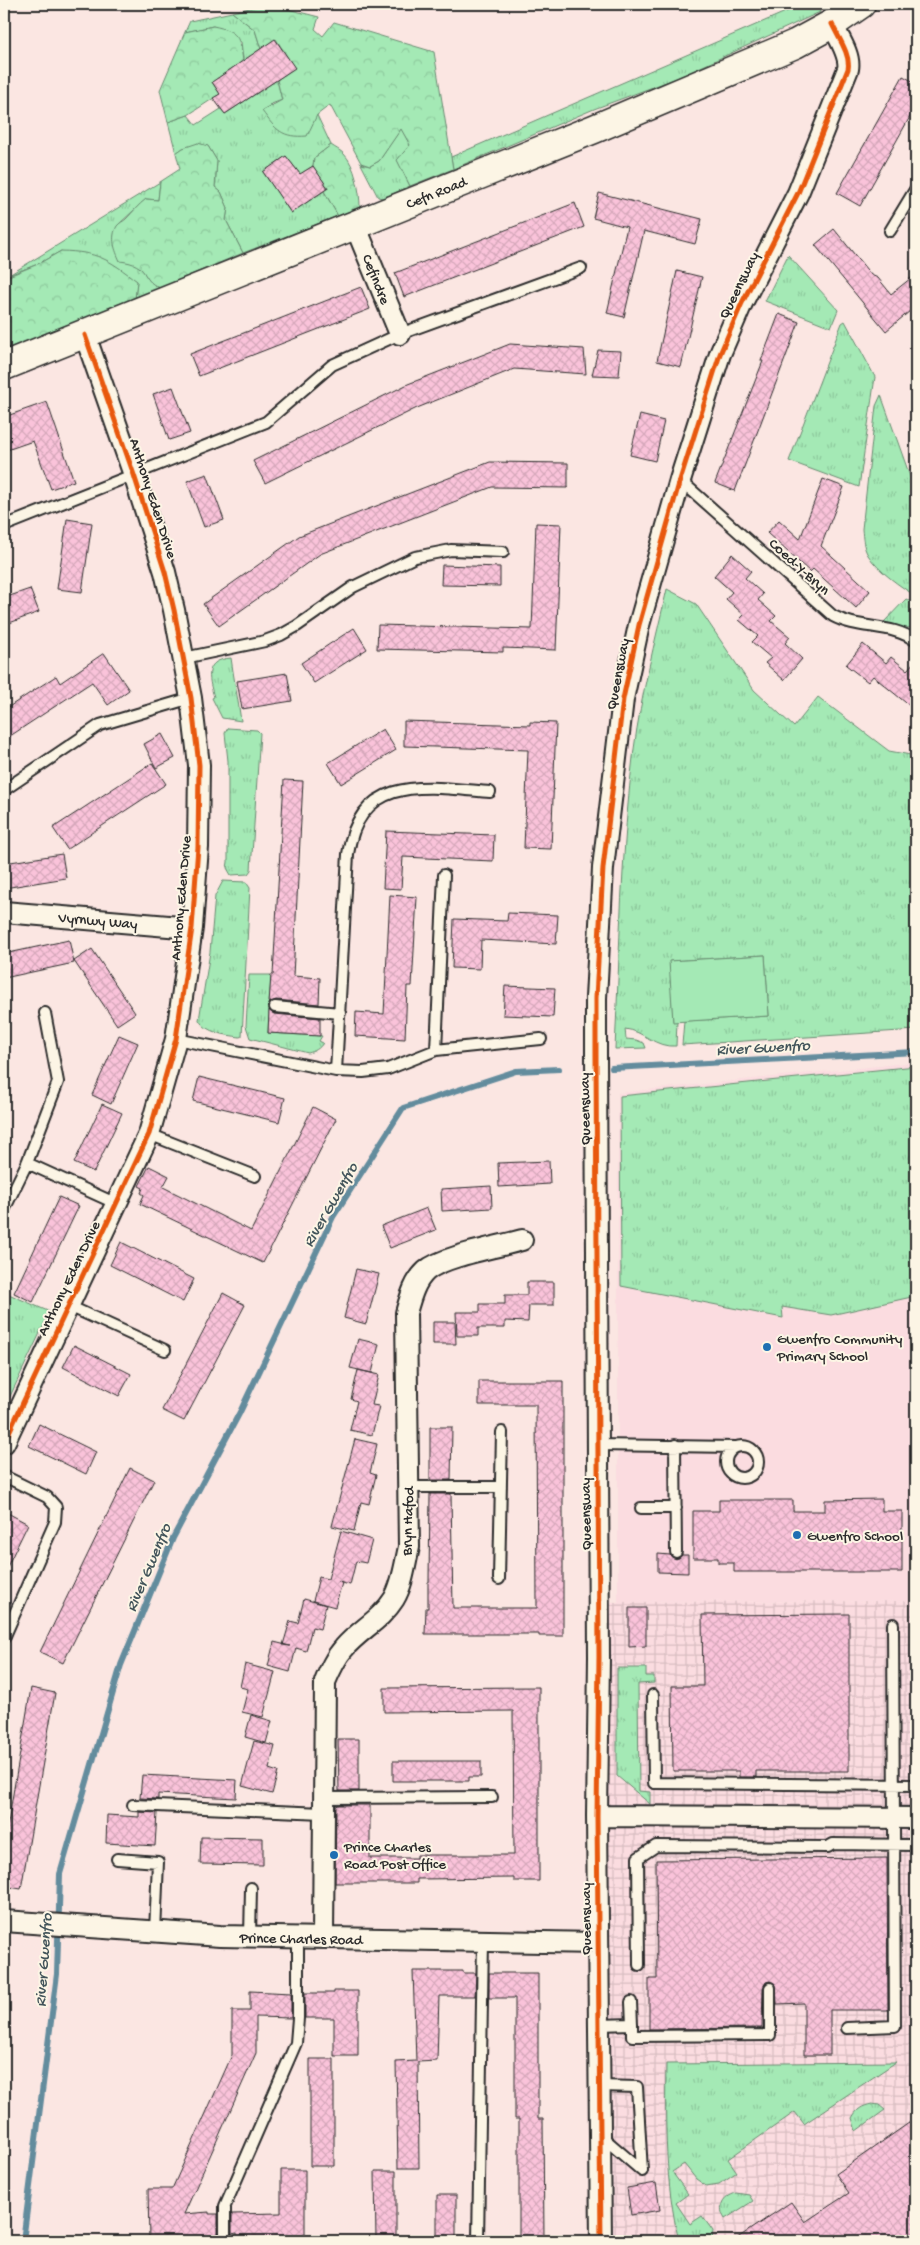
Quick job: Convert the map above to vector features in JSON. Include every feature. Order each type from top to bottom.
[{"type":"street","name":"Cefn Road","points":[[4,366],[594,129],[795,44],[832,24],[861,4]]},
{"type":"street","name":"Queensway","points":[[601,2241],[597,1816],[600,1657],[597,1444],[596,1026],[603,868],[623,699],[639,625],[680,480],[720,354],[742,303],[798,193],[848,70],[848,57],[832,24]]},
{"type":"street","name":"Cefindre","points":[[355,225],[400,334]]},
{"type":"street","name":"Anthony Eden Drive","points":[[4,1443],[149,1134],[176,1038],[192,928],[200,806],[199,765],[184,658],[165,572],[134,475],[85,335]]},
{"type":"street","name":"Vyrnwy Way","points":[[4,912],[192,928]]},
{"type":"street","name":"Bryn Hafod","points":[[323,1938],[325,1682],[332,1665],[344,1648],[382,1616],[395,1598],[403,1577],[408,1547],[406,1313],[417,1282],[426,1271],[440,1262],[522,1240]]},
{"type":"street","points":[[597,1816],[916,1818]]},
{"type":"street","name":"Prince Charles Road","points":[[4,1921],[250,1937],[598,1943]]},
{"type":"lane","points":[[890,231],[916,188]]},
{"type":"lane","points":[[4,526],[266,422],[332,365],[400,334],[581,268]]},
{"type":"lane","name":"Coed-Y-Bryn","points":[[680,480],[833,616],[858,625],[886,628],[900,632],[916,640]]},
{"type":"lane","points":[[184,658],[265,641],[281,635],[353,587],[415,558],[451,550],[504,552]]},
{"type":"lane","points":[[4,790],[100,725],[191,698]]},
{"type":"lane","points":[[336,1071],[348,854],[351,834],[359,818],[370,806],[385,795],[421,786],[490,792]]},
{"type":"lane","points":[[436,1050],[444,875]]},
{"type":"lane","points":[[275,1007],[340,1013]]},
{"type":"lane","points":[[4,1210],[27,1163],[58,1082],[45,1012]]},
{"type":"lane","points":[[176,1038],[336,1071],[363,1072],[388,1069],[436,1050],[541,1039]]},
{"type":"lane","points":[[149,1134],[255,1176]]},
{"type":"lane","points":[[27,1163],[117,1204]]},
{"type":"lane","points":[[69,1306],[164,1350]]},
{"type":"lane","points":[[499,1579],[502,1432]]},
{"type":"lane","points":[[597,1444],[746,1446],[755,1452],[759,1461],[756,1472],[752,1476],[742,1479],[731,1474],[724,1458],[709,1446]]},
{"type":"lane","points":[[674,1445],[676,1552]]},
{"type":"lane","points":[[726,1464],[728,1454],[736,1447]]},
{"type":"lane","points":[[4,1476],[47,1497],[56,1507],[55,1522],[4,1638]]},
{"type":"lane","points":[[408,1487],[501,1487]]},
{"type":"lane","points":[[641,1508],[676,1508]]},
{"type":"lane","points":[[847,2028],[895,2026],[893,1624]]},
{"type":"lane","points":[[653,1695],[654,1783],[916,1785]]},
{"type":"lane","points":[[134,1805],[323,1806],[492,1797]]},
{"type":"lane","points":[[639,1965],[638,1858],[656,1846],[828,1847],[833,1844],[916,1845]]},
{"type":"lane","points":[[117,1859],[158,1862],[154,1932]]},
{"type":"lane","points":[[250,1937],[252,1888]]},
{"type":"lane","points":[[225,2241],[225,2206],[296,2043],[298,2018],[298,1938]]},
{"type":"lane","points":[[478,2241],[483,1940]]},
{"type":"lane","points":[[631,2002],[632,2036],[770,2035],[770,1988]]},
{"type":"lane","points":[[599,2024],[632,2024]]},
{"type":"lane","points":[[600,2086],[637,2087],[642,2171],[600,2135]]},
{"type":"shaded area","name":"Gwenfro Community Primary School","points":[[916,1062],[916,1601],[618,1602],[618,1093]]},
{"type":"shaded area","points":[[916,1601],[916,2241],[601,2241],[598,1602]]},
{"type":"green space","points":[[268,4],[319,17],[315,29],[323,36],[334,22],[434,52],[453,169],[410,186],[397,160],[410,145],[401,129],[379,161],[370,166],[361,163],[330,105],[317,115],[307,136],[291,136],[276,128],[262,111],[282,100],[277,80],[294,68],[276,39],[261,49],[255,30],[232,12]]},
{"type":"green space","points":[[804,4],[818,4],[820,12],[677,78],[594,109],[453,169],[451,157]]},
{"type":"green space","points":[[232,12],[255,30],[261,49],[243,61],[241,42],[213,26],[185,32],[190,21]]},
{"type":"green space","points":[[213,26],[228,30],[236,36],[241,46],[243,61],[212,82],[220,94],[188,115],[168,122],[160,90],[185,32]]},
{"type":"green space","points":[[277,80],[282,100],[269,105],[317,115],[331,145],[314,158],[313,166],[300,174],[286,156],[263,172],[291,213],[324,191],[338,216],[243,253],[226,220],[228,208],[221,192],[215,187],[217,161],[208,146],[183,148],[176,153],[168,122],[188,115],[196,125],[221,109],[225,114]]},
{"type":"green space","points":[[401,128],[410,145],[398,161],[410,186],[383,198],[378,197],[361,164],[370,166],[379,161]]},
{"type":"green space","points":[[198,143],[208,146],[217,161],[215,187],[221,192],[228,208],[226,220],[243,253],[160,288],[153,284],[137,266],[120,261],[114,244],[115,230],[146,199],[158,200],[160,182],[180,169],[176,153],[183,148]]},
{"type":"green space","points":[[331,145],[341,151],[348,159],[356,179],[360,201],[360,207],[338,216],[324,191],[328,188],[313,166],[314,158]]},
{"type":"green space","points":[[160,182],[158,200],[146,199],[118,225],[120,260],[137,265],[153,284],[160,288],[135,299],[137,281],[61,251],[38,264],[9,275]]},
{"type":"green space","points":[[61,251],[94,255],[118,267],[137,281],[135,299],[13,352],[4,349],[4,278],[38,264]]},
{"type":"green space","points":[[788,255],[838,310],[831,327],[765,301]]},
{"type":"green space","points":[[845,321],[875,377],[859,487],[789,461],[842,323]]},
{"type":"green space","points":[[881,395],[916,493],[916,596],[884,573],[872,561],[865,549],[862,529],[876,406]]},
{"type":"green space","points":[[667,589],[696,604],[754,690],[794,727],[818,697],[889,751],[916,756],[916,1030],[682,1045],[684,1021],[769,1016],[765,955],[670,961],[673,1021],[677,1021],[676,1046],[656,1042],[632,1030],[625,1029],[626,1039],[644,1043],[646,1048],[615,1049],[626,824],[634,749],[640,709]]},
{"type":"green space","points":[[906,599],[916,604],[916,627],[905,628],[884,622]]},
{"type":"green space","points":[[231,658],[241,721],[222,718],[212,698],[214,697],[210,683],[210,671],[212,666],[222,659]]},
{"type":"green space","points":[[228,728],[257,730],[260,733],[251,870],[248,874],[231,875],[227,868],[228,761],[225,733]]},
{"type":"green space","points":[[223,881],[246,882],[250,888],[242,1036],[240,1037],[211,1031],[199,1020],[210,952],[215,896]]},
{"type":"green space","points":[[765,955],[769,1016],[673,1022],[669,961]]},
{"type":"green space","points":[[249,975],[271,975],[268,1033],[322,1036],[319,1041],[323,1043],[320,1047],[308,1053],[250,1038],[246,1026]]},
{"type":"green space","points":[[916,1066],[916,1296],[831,1315],[782,1307],[783,1318],[621,1286],[620,1096]]},
{"type":"green space","points":[[4,1292],[50,1312],[4,1409]]},
{"type":"green space","points":[[617,1668],[646,1668],[646,1676],[654,1676],[654,1683],[638,1684],[639,1791],[650,1792],[650,1804],[617,1776]]},
{"type":"green space","points":[[896,2062],[804,2124],[795,2112],[728,2159],[737,2172],[719,2184],[706,2186],[696,2179],[684,2164],[672,2172],[688,2194],[676,2203],[690,2224],[702,2216],[713,2231],[712,2241],[679,2241],[668,2175],[666,2064]]},
{"type":"green space","points":[[872,2104],[879,2105],[885,2110],[856,2131],[852,2118],[860,2108]]},
{"type":"green space","points":[[736,2193],[749,2195],[753,2201],[725,2219],[722,2210],[723,2203],[728,2197]]},
{"type":"building","points":[[275,39],[295,68],[225,114],[213,98],[220,94],[212,82]]},
{"type":"building","points":[[903,76],[916,83],[916,106],[860,206],[837,193]]},
{"type":"building","points":[[286,156],[300,174],[313,166],[328,188],[291,213],[263,172]]},
{"type":"building","points":[[599,193],[702,219],[695,244],[644,231],[624,317],[607,313],[627,227],[593,218]]},
{"type":"building","points":[[575,203],[584,227],[404,297],[395,273]]},
{"type":"building","points":[[834,229],[871,275],[878,278],[891,294],[916,274],[916,306],[886,331],[815,245]]},
{"type":"building","points":[[677,271],[702,277],[681,367],[657,361]]},
{"type":"building","points":[[361,287],[370,309],[199,376],[190,354]]},
{"type":"building","points":[[779,314],[799,322],[735,491],[715,483],[763,361],[761,361]]},
{"type":"building","points":[[510,344],[584,349],[586,374],[514,369],[417,408],[265,483],[253,461],[408,384]]},
{"type":"building","points":[[598,350],[621,351],[619,376],[592,375]]},
{"type":"building","points":[[173,387],[190,433],[169,440],[153,394]]},
{"type":"building","points":[[47,402],[74,481],[51,489],[33,441],[4,451],[4,417]]},
{"type":"building","points":[[640,415],[664,421],[655,461],[630,455]]},
{"type":"building","points":[[490,462],[568,463],[568,488],[492,487],[320,554],[219,626],[203,604],[299,536]]},
{"type":"building","points":[[207,474],[224,520],[204,527],[187,481]]},
{"type":"building","points":[[823,479],[844,487],[821,546],[870,591],[856,608],[813,569],[810,572],[767,533],[779,520],[800,539]]},
{"type":"building","points":[[67,519],[92,523],[82,592],[57,589]]},
{"type":"building","points":[[536,523],[561,524],[556,650],[503,648],[503,652],[377,649],[378,625],[532,629]]},
{"type":"building","points":[[732,554],[751,571],[745,578],[763,594],[758,600],[776,616],[771,621],[790,637],[785,643],[802,659],[784,680],[765,663],[771,658],[752,642],[758,636],[739,620],[744,615],[726,599],[732,592],[714,576]]},
{"type":"building","points":[[442,565],[500,567],[500,586],[441,585]]},
{"type":"building","points":[[30,589],[39,612],[4,625],[4,598]]},
{"type":"building","points":[[354,628],[367,649],[314,683],[301,663]]},
{"type":"building","points":[[863,644],[886,663],[891,657],[907,670],[916,660],[916,711],[873,676],[868,682],[846,665]]},
{"type":"building","points":[[104,653],[129,690],[108,705],[92,682],[4,740],[4,710],[56,676],[60,683]]},
{"type":"building","points":[[287,673],[292,701],[242,709],[237,681]]},
{"type":"building","points":[[404,721],[530,725],[530,722],[556,723],[551,849],[524,848],[528,750],[404,746]]},
{"type":"building","points":[[383,729],[396,750],[341,784],[328,763]]},
{"type":"building","points":[[162,734],[175,758],[156,768],[144,744]]},
{"type":"building","points":[[152,763],[166,784],[67,849],[53,828]]},
{"type":"building","points":[[284,780],[303,781],[293,976],[320,978],[319,1004],[276,1000],[269,1003],[271,975],[273,975]]},
{"type":"building","points":[[386,831],[494,835],[493,861],[403,857],[401,889],[383,888]]},
{"type":"building","points":[[62,854],[66,878],[4,888],[4,863]]},
{"type":"building","points":[[390,895],[417,897],[412,986],[407,986],[405,1039],[355,1036],[356,1012],[384,1014]]},
{"type":"building","points":[[508,913],[558,915],[556,944],[481,940],[480,969],[452,968],[454,919],[507,921]]},
{"type":"building","points":[[69,940],[74,963],[4,978],[4,954]]},
{"type":"building","points":[[92,949],[135,1013],[117,1025],[74,961]]},
{"type":"building","points":[[505,986],[555,988],[553,1017],[503,1015]]},
{"type":"building","points":[[269,1010],[274,1014],[320,1018],[320,1036],[268,1033]]},
{"type":"building","points":[[119,1035],[138,1043],[111,1104],[92,1095]]},
{"type":"building","points":[[199,1077],[285,1098],[279,1122],[193,1101]]},
{"type":"building","points":[[102,1104],[122,1113],[94,1172],[74,1163]]},
{"type":"building","points":[[313,1107],[336,1119],[263,1263],[140,1204],[144,1195],[141,1193],[143,1188],[139,1186],[149,1166],[169,1176],[163,1187],[251,1231]]},
{"type":"building","points":[[549,1161],[550,1184],[499,1187],[498,1163]]},
{"type":"building","points":[[491,1186],[492,1208],[442,1211],[441,1189]]},
{"type":"building","points":[[59,1197],[79,1206],[33,1302],[14,1293]]},
{"type":"building","points":[[427,1208],[436,1230],[390,1248],[381,1226]]},
{"type":"building","points":[[121,1242],[194,1279],[183,1302],[110,1265]]},
{"type":"building","points":[[356,1269],[379,1274],[366,1324],[344,1318]]},
{"type":"building","points":[[527,1282],[554,1282],[554,1305],[529,1305],[528,1322],[505,1321],[505,1328],[478,1328],[478,1336],[457,1336],[456,1312],[480,1312],[480,1304],[505,1304],[505,1295],[527,1295]]},
{"type":"building","points":[[223,1293],[245,1305],[184,1421],[162,1410]]},
{"type":"building","points":[[433,1322],[455,1322],[456,1344],[433,1344]]},
{"type":"building","points":[[358,1339],[379,1344],[372,1373],[350,1368]]},
{"type":"building","points":[[74,1345],[131,1374],[119,1396],[63,1367]]},
{"type":"building","points":[[358,1370],[379,1375],[372,1405],[379,1406],[372,1435],[350,1430],[357,1401],[351,1399]]},
{"type":"building","points":[[479,1381],[563,1381],[563,1636],[539,1636],[539,1634],[425,1634],[429,1582],[430,1494],[451,1494],[453,1608],[537,1608],[536,1405],[479,1405]]},
{"type":"building","points":[[39,1424],[96,1452],[86,1474],[29,1446]]},
{"type":"building","points":[[430,1427],[452,1427],[451,1480],[430,1480]]},
{"type":"building","points":[[355,1439],[377,1444],[370,1473],[376,1475],[369,1504],[361,1502],[354,1531],[332,1526]]},
{"type":"building","points":[[130,1468],[154,1480],[63,1663],[40,1652]]},
{"type":"building","name":"Gwenfro School","points":[[882,1499],[882,1511],[902,1511],[902,1572],[734,1572],[734,1563],[718,1563],[718,1558],[693,1558],[693,1511],[719,1511],[719,1500],[793,1500],[793,1511],[825,1511],[825,1500]]},
{"type":"building","points":[[4,1511],[28,1524],[4,1573]]},
{"type":"building","points":[[341,1531],[372,1540],[366,1563],[356,1561],[350,1585],[342,1583],[335,1607],[313,1601],[319,1577],[328,1579]]},
{"type":"building","points":[[658,1554],[670,1555],[676,1559],[682,1555],[688,1555],[688,1573],[658,1572]]},
{"type":"building","points":[[304,1599],[326,1605],[320,1629],[312,1627],[306,1651],[296,1648],[290,1672],[268,1666],[274,1642],[283,1644],[290,1621],[298,1623]]},
{"type":"building","points":[[629,1608],[646,1608],[646,1646],[629,1647]]},
{"type":"building","points":[[849,1614],[849,1771],[756,1771],[756,1777],[739,1777],[739,1771],[673,1771],[672,1686],[703,1686],[702,1615]]},
{"type":"building","points":[[245,1664],[275,1672],[263,1717],[242,1712],[248,1689],[240,1687]]},
{"type":"building","points":[[539,1687],[539,1881],[514,1881],[514,1878],[417,1879],[417,1883],[335,1883],[336,1806],[339,1805],[370,1805],[370,1858],[417,1858],[417,1855],[514,1855],[513,1711],[384,1712],[384,1688]]},
{"type":"building","points":[[31,1688],[55,1693],[21,1889],[4,1886],[4,1847]]},
{"type":"building","points":[[251,1715],[272,1721],[266,1743],[245,1737]]},
{"type":"building","points":[[338,1739],[359,1739],[359,1791],[339,1791]]},
{"type":"building","points":[[254,1741],[275,1746],[269,1769],[278,1772],[272,1794],[242,1786]]},
{"type":"building","points":[[393,1761],[481,1761],[481,1777],[469,1777],[469,1781],[393,1781]]},
{"type":"building","points":[[142,1775],[237,1780],[236,1798],[158,1794],[158,1799],[140,1798]]},
{"type":"building","points":[[139,1812],[157,1813],[155,1846],[106,1843],[107,1815],[139,1817]]},
{"type":"building","points":[[201,1837],[263,1838],[263,1865],[200,1864]]},
{"type":"building","points":[[887,1858],[888,2010],[830,2010],[830,2055],[804,2055],[804,2003],[777,2004],[776,1985],[770,1981],[766,1982],[763,1988],[762,2028],[649,2029],[649,1979],[657,1979],[656,1860]]},
{"type":"building","points":[[413,1971],[463,1971],[463,1973],[476,1973],[475,1996],[439,1996],[437,2061],[418,2062],[419,2168],[398,2168],[396,2062],[416,2061]]},
{"type":"building","points":[[489,1973],[538,1973],[538,2119],[543,2119],[544,2241],[519,2241],[519,2119],[515,2119],[515,1998],[489,1998]]},
{"type":"building","points":[[250,1991],[291,1993],[291,2018],[256,2017],[256,2053],[184,2214],[209,2212],[209,2214],[218,2214],[218,2235],[169,2239],[169,2241],[149,2241],[148,2189],[172,2189],[232,2055],[232,2011],[250,2011]]},
{"type":"building","points":[[334,1991],[358,1991],[358,2056],[334,2056],[334,2018],[305,2018],[305,1993],[334,1993]]},
{"type":"building","points":[[310,2059],[334,2059],[334,2166],[310,2166]]},
{"type":"building","points":[[916,2118],[916,2241],[733,2241],[791,2202],[805,2222],[849,2193],[836,2174]]},
{"type":"building","points":[[281,2170],[305,2170],[305,2241],[237,2241],[237,2233],[232,2234],[232,2214],[281,2213]]},
{"type":"building","points":[[375,2171],[396,2171],[396,2241],[376,2241]]},
{"type":"building","points":[[656,2183],[660,2210],[631,2215],[627,2188]]},
{"type":"building","points":[[437,2195],[456,2195],[456,2241],[437,2241]]},
{"type":"waterway","name":"River Gwenfro","points":[[612,1068],[916,1052]]},
{"type":"waterway","name":"River Gwenfro","points":[[23,2241],[57,1974],[60,1874],[121,1665],[173,1538],[240,1412],[333,1217],[403,1108],[516,1071],[559,1069]]},
{"type":"cycle path","points":[[601,2241],[597,1816],[599,1657],[596,998],[603,868],[623,699],[639,625],[680,480],[720,354],[742,303],[798,193],[848,69],[846,52],[832,24]]},
{"type":"cycle path","points":[[4,1443],[149,1134],[176,1039],[192,928],[198,847],[199,765],[191,698],[174,610],[165,572],[134,475],[85,335]]},
{"type":"place","name":"Gwenfro Community Primary School","points":[[767,1347]]},
{"type":"place","name":"Gwenfro School","points":[[797,1535]]},
{"type":"place","name":"Prince Charles Road Post Office","points":[[334,1855]]}]
